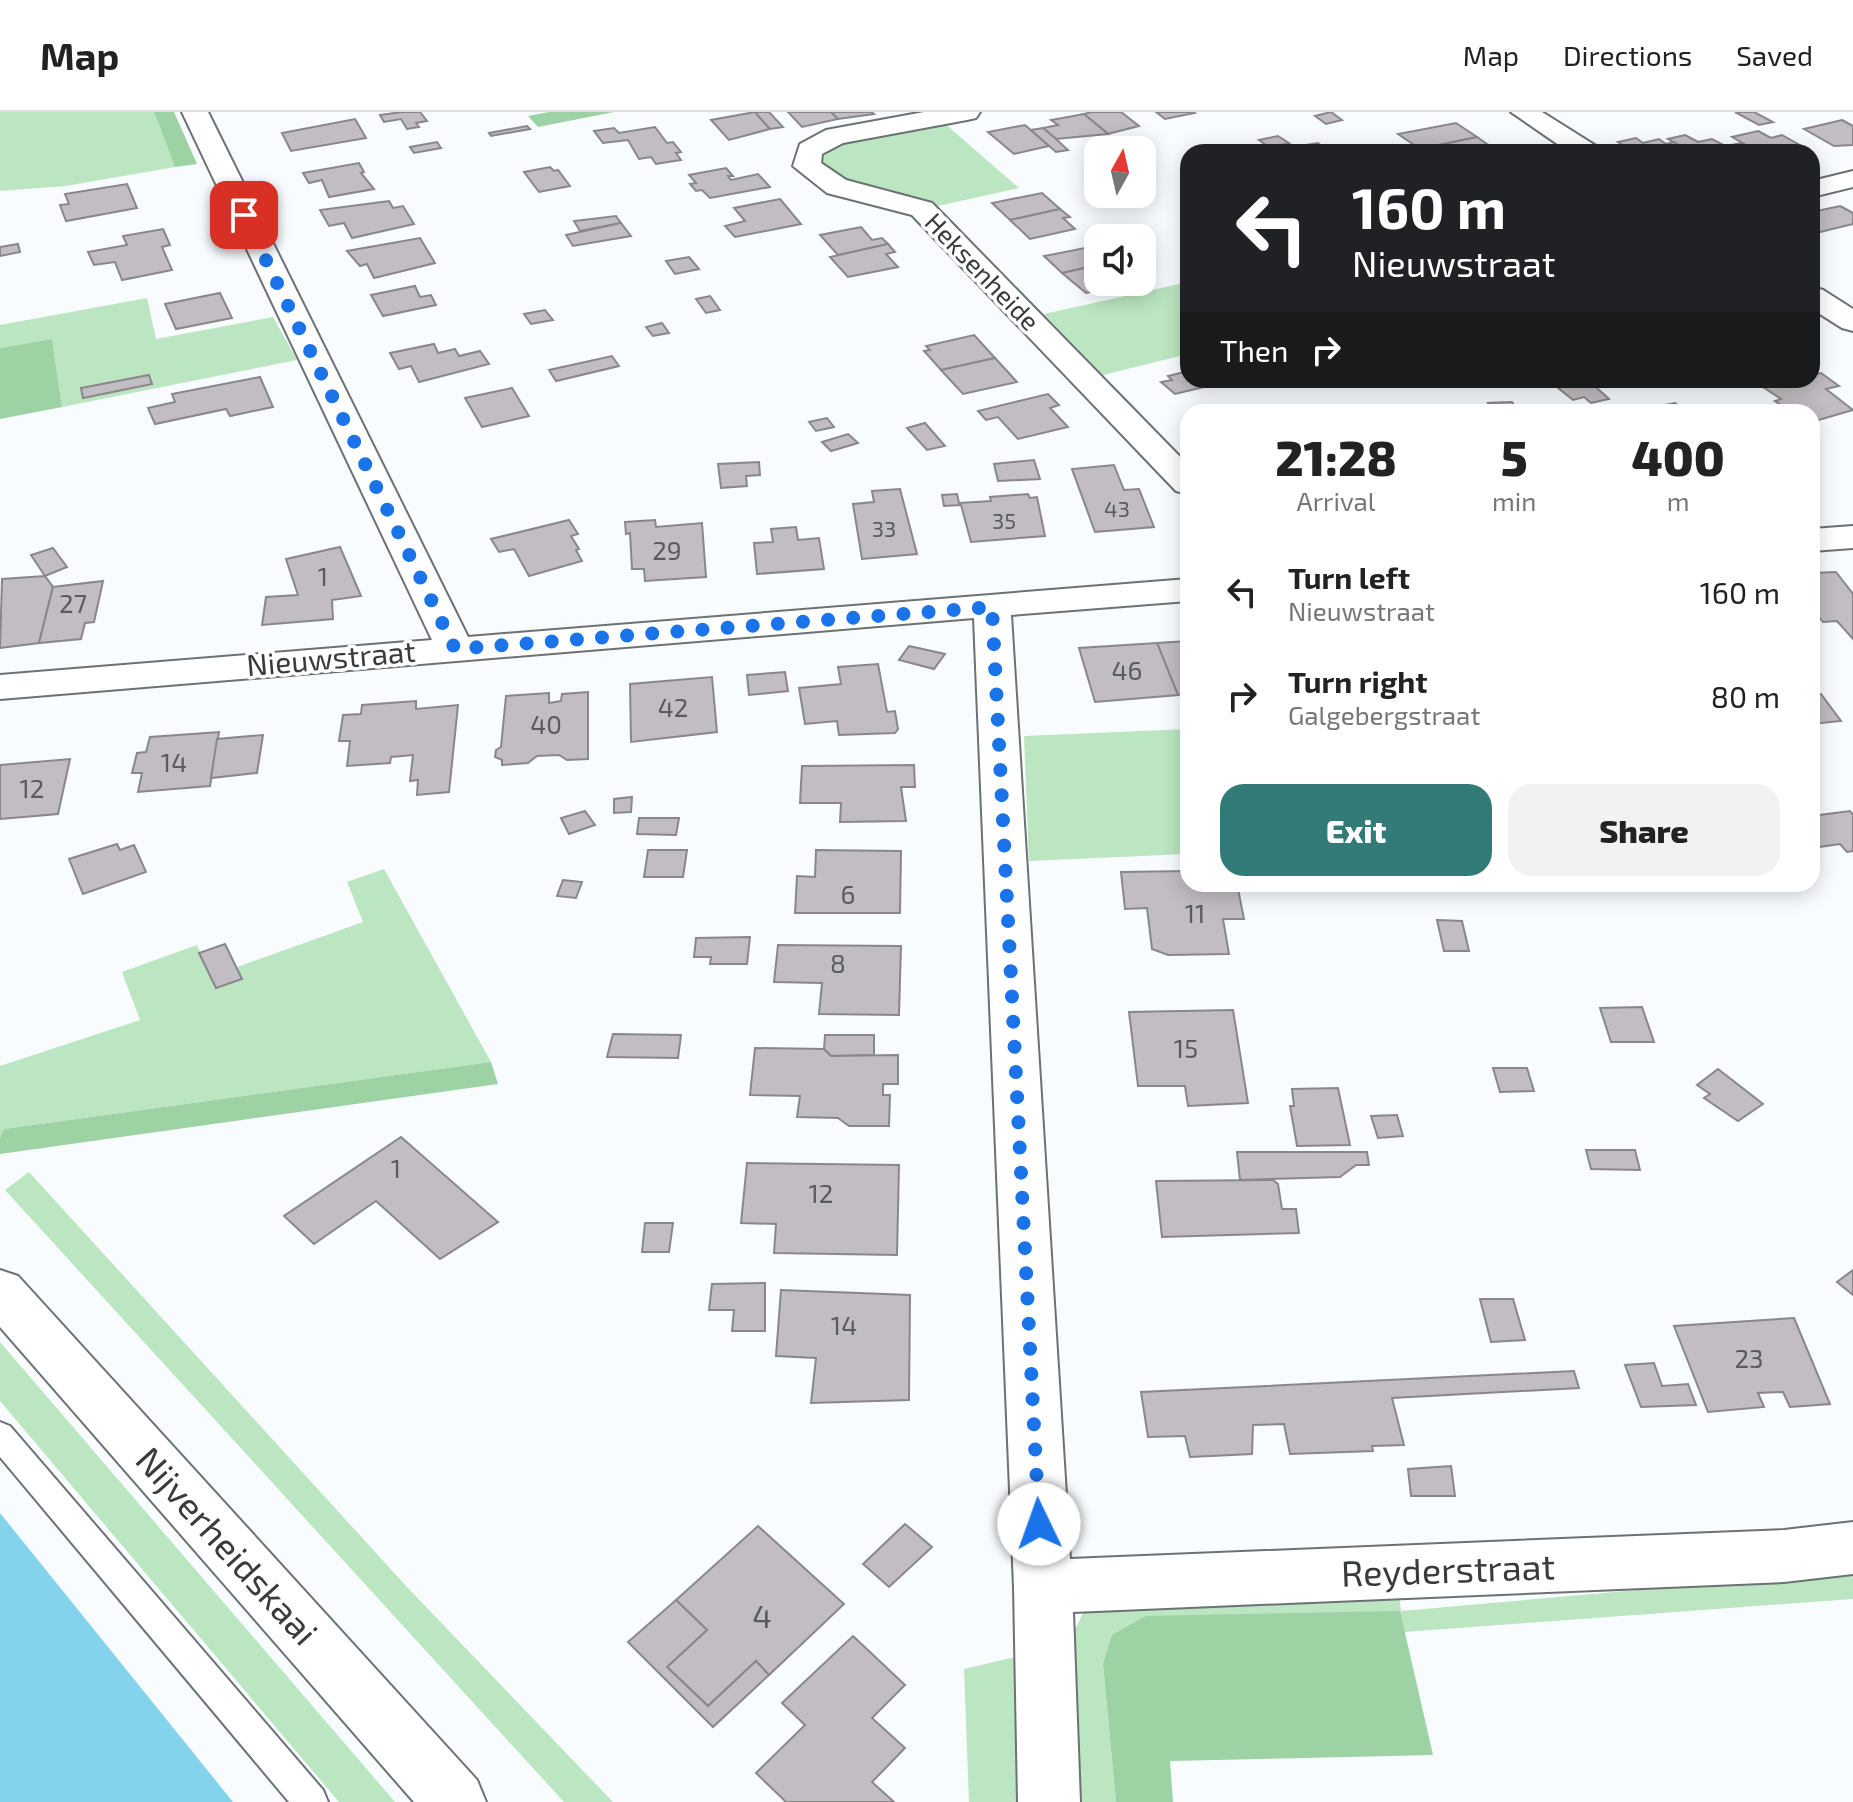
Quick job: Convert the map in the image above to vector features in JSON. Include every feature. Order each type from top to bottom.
[{"type":"street","points":[[195,112],[455,649]]},
{"type":"street","name":"Heksenheide","points":[[967,112],[835,136],[809,150],[807,166],[837,187],[922,209],[1180,476]]},
{"type":"street","points":[[1524,112],[1574,144]]},
{"type":"street","points":[[1820,187],[1853,179]]},
{"type":"street","points":[[1820,301],[1853,322]]},
{"type":"street","points":[[1820,539],[1853,537]]},
{"type":"street","name":"Nieuwstraat","points":[[0,687],[1180,591]]},
{"type":"street","points":[[992,607],[1043,1587],[1049,1802]]},
{"type":"street","name":"Nijverheidskaai","points":[[0,1291],[455,1802]]},
{"type":"street","name":"Reyderstraat","points":[[1043,1587],[1784,1556],[1853,1548]]},
{"type":"lane","points":[[0,1435],[311,1802]]},
{"type":"green space","points":[[0,112],[154,112],[175,167],[66,186],[0,191]]},
{"type":"green space","points":[[154,112],[174,112],[197,164],[175,167]]},
{"type":"green space","points":[[549,112],[614,112],[538,127],[528,116]]},
{"type":"green space","points":[[943,122],[1019,188],[933,207],[848,186],[818,166],[823,152],[835,145]]},
{"type":"green space","points":[[1180,284],[1180,356],[1103,375],[1044,314],[1125,296],[1156,296],[1156,289]]},
{"type":"green space","points":[[147,298],[156,339],[273,317],[297,360],[62,407],[52,339],[0,348],[0,325]]},
{"type":"green space","points":[[52,339],[62,407],[0,419],[0,348]]},
{"type":"green space","points":[[1180,729],[1180,854],[1029,861],[1024,736]]},
{"type":"green space","points":[[384,869],[491,1062],[4,1129],[0,1138],[0,1066],[140,1020],[122,972],[197,945],[212,976],[363,922],[347,882]]},
{"type":"green space","points":[[491,1062],[498,1084],[0,1154],[0,1138],[4,1129]]},
{"type":"green space","points":[[29,1172],[406,1586],[613,1802],[564,1802],[5,1190]]},
{"type":"green space","points":[[0,1342],[395,1802],[339,1802],[0,1401]]},
{"type":"green space","points":[[1853,1571],[1853,1599],[1404,1632],[1400,1611],[1103,1664],[1116,1802],[1076,1802],[1070,1640],[1083,1613],[1109,1601],[1399,1594],[1401,1611]]},
{"type":"green space","points":[[1400,1611],[1433,1755],[1170,1761],[1173,1802],[1116,1802],[1103,1664],[1112,1635],[1146,1616]]},
{"type":"green space","points":[[1023,1655],[1026,1802],[969,1802],[964,1669]]},
{"type":"water","points":[[0,1513],[233,1802],[0,1802]]},
{"type":"building","points":[[420,112],[427,121],[416,123],[419,127],[407,129],[401,119],[384,122],[380,115]]},
{"type":"building","points":[[755,112],[770,129],[729,140],[711,120]]},
{"type":"building","points":[[755,112],[769,112],[783,127],[770,129]]},
{"type":"building","points":[[788,112],[831,112],[838,119],[802,127]]},
{"type":"building","points":[[831,112],[872,112],[874,114],[838,119]]},
{"type":"building","points":[[1121,112],[1139,126],[1108,134],[1084,114]]},
{"type":"building","points":[[1156,112],[1194,112],[1195,113],[1165,119]]},
{"type":"building","points":[[1331,112],[1342,120],[1326,124],[1315,116]]},
{"type":"building","points":[[1735,112],[1754,112],[1773,122],[1759,125]]},
{"type":"building","points":[[1084,114],[1108,134],[1056,139],[1043,128],[1058,125],[1051,120]]},
{"type":"building","points":[[355,119],[366,138],[291,151],[282,133]]},
{"type":"building","points":[[1842,120],[1853,126],[1853,145],[1834,146],[1804,129]]},
{"type":"building","points":[[1456,123],[1477,137],[1444,144],[1413,144],[1398,134]]},
{"type":"building","points":[[1025,125],[1049,146],[1014,154],[988,132]]},
{"type":"building","points":[[527,126],[530,129],[491,136],[489,133]]},
{"type":"building","points":[[655,127],[667,143],[673,142],[681,152],[676,153],[681,160],[656,164],[651,157],[639,159],[628,140],[603,143],[594,131],[614,128],[619,133]]},
{"type":"building","points":[[1043,128],[1068,150],[1056,152],[1031,130]]},
{"type":"building","points":[[1758,131],[1771,138],[1782,135],[1798,144],[1744,144],[1732,137]]},
{"type":"building","points":[[1685,135],[1698,142],[1712,139],[1721,144],[1676,144],[1668,139]]},
{"type":"building","points":[[1278,136],[1289,143],[1264,144],[1259,140]]},
{"type":"building","points":[[1477,137],[1487,144],[1444,144]]},
{"type":"building","points":[[1636,138],[1643,143],[1659,139],[1666,144],[1621,144],[1618,142]]},
{"type":"building","points":[[437,142],[441,148],[414,153],[410,147]]},
{"type":"building","points":[[359,163],[364,172],[361,173],[374,189],[329,197],[322,180],[309,183],[303,173]]},
{"type":"building","points":[[550,167],[558,170],[570,186],[539,192],[524,172]]},
{"type":"building","points":[[726,168],[733,176],[728,176],[731,180],[758,174],[770,187],[710,198],[690,184],[696,183],[689,175]]},
{"type":"building","points":[[127,184],[137,208],[66,221],[60,205],[69,204],[65,194]]},
{"type":"building","points":[[1042,193],[1060,209],[1010,220],[992,203]]},
{"type":"building","points":[[780,199],[801,224],[735,237],[725,226],[745,221],[734,208]]},
{"type":"building","points":[[389,201],[393,208],[403,206],[414,224],[352,238],[344,223],[329,226],[320,210]]},
{"type":"building","points":[[1840,206],[1853,213],[1853,224],[1820,232],[1820,210]]},
{"type":"building","points":[[1060,209],[1070,217],[1063,218],[1075,229],[1030,239],[1010,220]]},
{"type":"building","points":[[616,216],[621,223],[580,231],[574,221]]},
{"type":"building","points":[[621,223],[631,236],[573,246],[566,235]]},
{"type":"building","points":[[861,227],[872,240],[882,238],[888,244],[838,255],[820,235]]},
{"type":"building","points":[[163,229],[170,245],[162,247],[172,270],[122,280],[115,262],[94,265],[88,252],[127,245],[123,236]]},
{"type":"building","points":[[420,238],[435,263],[374,278],[367,264],[360,266],[347,251]]},
{"type":"building","points":[[18,244],[20,252],[0,256],[0,247]]},
{"type":"building","points":[[888,244],[895,252],[886,254],[898,267],[848,277],[830,257]]},
{"type":"building","points":[[1084,248],[1084,268],[1062,273],[1044,256]]},
{"type":"building","points":[[689,257],[699,269],[675,274],[666,261]]},
{"type":"building","points":[[1084,268],[1084,291],[1062,273]]},
{"type":"building","points":[[415,286],[420,297],[431,295],[436,305],[383,316],[371,295]]},
{"type":"building","points":[[220,293],[232,318],[176,329],[165,304]]},
{"type":"building","points":[[710,296],[720,310],[706,313],[696,299]]},
{"type":"building","points":[[545,310],[553,320],[531,324],[524,314]]},
{"type":"building","points":[[662,323],[669,333],[653,336],[646,327]]},
{"type":"building","points":[[974,335],[995,358],[941,370],[924,351],[930,350],[926,346]]},
{"type":"building","points":[[434,344],[438,353],[455,349],[459,356],[480,351],[489,364],[419,382],[411,366],[399,369],[390,353]]},
{"type":"building","points":[[612,356],[619,366],[556,381],[549,370]]},
{"type":"building","points":[[995,358],[1017,382],[963,394],[941,370]]},
{"type":"building","points":[[1180,373],[1180,388],[1200,388],[1175,394],[1161,382],[1172,380],[1168,376]]},
{"type":"building","points":[[1820,373],[1839,386],[1826,389],[1853,410],[1820,420],[1820,404],[1779,404],[1775,401],[1781,399],[1764,388],[1820,388]]},
{"type":"building","points":[[149,375],[152,384],[83,398],[81,388]]},
{"type":"building","points":[[260,377],[273,407],[230,416],[226,409],[155,424],[148,408],[175,402],[172,394]]},
{"type":"building","points":[[512,388],[529,416],[482,427],[465,398]]},
{"type":"building","points":[[1558,388],[1597,388],[1609,399],[1591,403],[1584,397],[1573,400]]},
{"type":"building","points":[[1048,394],[1059,405],[1050,408],[1068,427],[1018,439],[998,417],[986,420],[978,411]]},
{"type":"building","points":[[827,418],[834,427],[816,431],[809,422]]},
{"type":"building","points":[[925,423],[945,446],[927,450],[907,428]]},
{"type":"building","points":[[848,434],[858,443],[831,451],[822,442]]},
{"type":"building","points":[[1034,460],[1040,479],[998,481],[994,464]]},
{"type":"building","points":[[759,462],[760,475],[746,476],[747,486],[721,488],[718,464]]},
{"type":"building","points":[[1114,465],[1124,490],[1139,489],[1154,527],[1095,532],[1072,469]]},
{"type":"building","points":[[900,489],[917,554],[862,559],[853,504],[874,502],[872,491]]},
{"type":"building","points":[[957,494],[959,503],[1028,494],[1030,498],[1037,497],[1045,536],[971,542],[961,505],[944,506],[942,495]]},
{"type":"building","points":[[569,520],[578,534],[571,536],[582,561],[529,576],[514,549],[499,552],[491,539]]},
{"type":"building","points":[[655,520],[656,527],[702,523],[706,577],[645,581],[644,569],[632,569],[630,533],[626,534],[625,522]]},
{"type":"building","points":[[796,527],[798,540],[819,538],[824,569],[757,574],[754,543],[773,542],[771,529]]},
{"type":"building","points":[[340,547],[361,596],[332,600],[333,619],[262,625],[266,597],[298,595],[286,559]]},
{"type":"building","points":[[53,548],[67,567],[45,576],[31,555]]},
{"type":"building","points":[[1836,572],[1853,594],[1853,639],[1837,621],[1823,622],[1820,618],[1820,573]]},
{"type":"building","points":[[45,576],[53,587],[39,643],[0,648],[2,579]]},
{"type":"building","points":[[103,581],[94,622],[85,623],[81,639],[39,643],[53,587]]},
{"type":"building","points":[[1180,642],[1180,695],[1178,695],[1157,643]]},
{"type":"building","points":[[1157,643],[1178,695],[1095,702],[1079,648]]},
{"type":"building","points":[[909,646],[945,654],[934,669],[899,660]]},
{"type":"building","points":[[878,664],[887,712],[895,711],[898,729],[895,733],[839,735],[837,721],[805,724],[799,688],[841,684],[838,667]]},
{"type":"building","points":[[785,672],[788,691],[749,695],[747,675]]},
{"type":"building","points":[[712,677],[717,732],[631,742],[630,684]]},
{"type":"building","points":[[588,692],[588,759],[537,756],[528,763],[502,765],[502,760],[495,757],[496,750],[501,747],[506,696],[549,693],[549,703],[561,701],[562,694]]},
{"type":"building","points":[[1821,694],[1841,721],[1820,723]]},
{"type":"building","points":[[416,701],[416,709],[458,705],[449,792],[417,795],[418,780],[410,781],[413,755],[391,757],[390,763],[347,766],[350,741],[339,741],[343,715],[361,714],[362,705]]},
{"type":"building","points":[[219,732],[210,786],[138,792],[142,773],[132,773],[137,753],[146,752],[150,737]]},
{"type":"building","points":[[263,735],[257,773],[211,778],[217,739]]},
{"type":"building","points":[[70,759],[58,814],[0,819],[0,765]]},
{"type":"building","points":[[914,765],[915,787],[901,787],[906,821],[840,822],[841,803],[800,803],[802,766]]},
{"type":"building","points":[[632,797],[631,812],[614,813],[614,799]]},
{"type":"building","points":[[585,811],[595,825],[569,834],[561,818]]},
{"type":"building","points":[[1850,811],[1853,815],[1853,851],[1847,852],[1840,844],[1820,847],[1820,815]]},
{"type":"building","points":[[639,818],[679,818],[676,835],[637,834]]},
{"type":"building","points":[[117,844],[120,850],[134,845],[146,872],[83,894],[69,859]]},
{"type":"building","points":[[648,850],[687,850],[683,877],[644,877]]},
{"type":"building","points":[[816,850],[901,851],[900,913],[795,913],[797,876],[815,877]]},
{"type":"building","points":[[1180,871],[1180,892],[1239,892],[1244,919],[1223,919],[1229,954],[1168,955],[1152,949],[1147,908],[1125,909],[1121,872]]},
{"type":"building","points":[[563,880],[582,882],[576,898],[557,896]]},
{"type":"building","points":[[1437,920],[1462,921],[1469,951],[1444,951]]},
{"type":"building","points":[[750,937],[747,964],[710,964],[711,957],[694,957],[696,938]]},
{"type":"building","points":[[225,944],[242,979],[216,988],[199,953]]},
{"type":"building","points":[[778,945],[901,946],[899,1015],[819,1014],[822,983],[774,982]]},
{"type":"building","points":[[1642,1007],[1654,1042],[1611,1042],[1600,1008]]},
{"type":"building","points":[[1233,1010],[1248,1103],[1188,1106],[1185,1086],[1138,1086],[1129,1012]]},
{"type":"building","points":[[613,1034],[681,1035],[678,1058],[607,1057]]},
{"type":"building","points":[[825,1035],[874,1035],[874,1055],[831,1056],[824,1049]]},
{"type":"building","points":[[755,1048],[824,1049],[831,1056],[898,1055],[898,1084],[883,1084],[883,1095],[890,1095],[889,1126],[849,1126],[838,1118],[797,1117],[800,1096],[750,1095]]},
{"type":"building","points":[[1493,1068],[1527,1068],[1534,1091],[1500,1092]]},
{"type":"building","points":[[1718,1069],[1763,1104],[1738,1121],[1704,1098],[1710,1094],[1697,1085]]},
{"type":"building","points":[[1338,1088],[1350,1145],[1297,1146],[1290,1106],[1294,1106],[1292,1089]]},
{"type":"building","points":[[1397,1115],[1403,1136],[1378,1138],[1371,1116]]},
{"type":"building","points":[[401,1137],[498,1222],[440,1259],[376,1201],[314,1244],[284,1216]]},
{"type":"building","points":[[1586,1150],[1635,1150],[1640,1170],[1591,1169]]},
{"type":"building","points":[[1237,1152],[1367,1152],[1369,1165],[1356,1165],[1340,1177],[1240,1180]]},
{"type":"building","points":[[747,1163],[899,1165],[897,1255],[774,1253],[776,1224],[741,1223]]},
{"type":"building","points":[[1273,1180],[1278,1184],[1282,1209],[1296,1209],[1299,1233],[1162,1237],[1156,1181]]},
{"type":"building","points":[[645,1223],[673,1223],[669,1252],[642,1252]]},
{"type":"building","points":[[1853,1270],[1853,1295],[1837,1282]]},
{"type":"building","points":[[765,1283],[765,1331],[732,1331],[734,1310],[709,1310],[712,1284]]},
{"type":"building","points":[[781,1290],[910,1295],[909,1400],[811,1403],[816,1358],[776,1356]]},
{"type":"building","points":[[1480,1299],[1513,1299],[1525,1340],[1491,1342]]},
{"type":"building","points":[[1794,1318],[1830,1404],[1790,1407],[1783,1392],[1758,1393],[1764,1407],[1708,1412],[1674,1326]]},
{"type":"building","points":[[1654,1363],[1662,1386],[1688,1384],[1696,1405],[1641,1407],[1625,1365]]},
{"type":"building","points":[[1574,1371],[1579,1388],[1392,1398],[1404,1445],[1372,1446],[1373,1451],[1290,1454],[1284,1424],[1253,1425],[1252,1454],[1190,1457],[1185,1436],[1148,1437],[1141,1392]]},
{"type":"building","points":[[1451,1466],[1455,1496],[1411,1496],[1408,1469]]},
{"type":"building","points":[[905,1524],[932,1547],[889,1587],[863,1564]]},
{"type":"building","points":[[758,1526],[844,1604],[769,1675],[756,1661],[708,1706],[667,1667],[707,1630],[676,1600]]},
{"type":"building","points":[[676,1600],[707,1630],[667,1667],[708,1706],[756,1661],[769,1675],[713,1727],[628,1642]]},
{"type":"building","points":[[853,1636],[905,1685],[872,1718],[905,1748],[872,1782],[894,1802],[786,1802],[756,1773],[805,1725],[782,1703]]},
{"type":"route","points":[[244,215],[455,649],[992,607],[1039,1524]]}]
